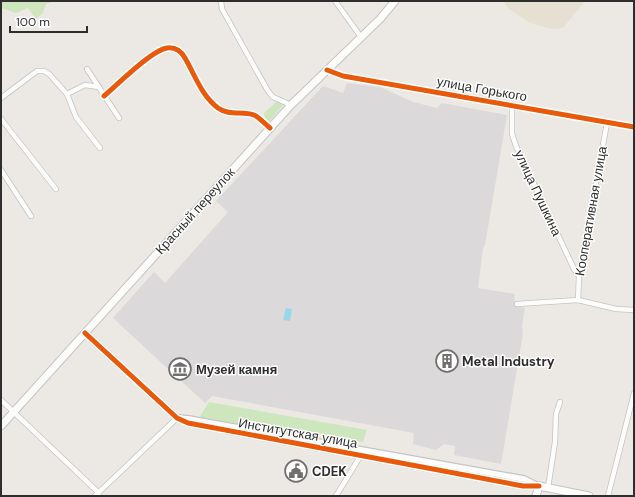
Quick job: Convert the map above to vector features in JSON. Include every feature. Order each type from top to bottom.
[{"type":"main road","name":"Красный переулок","points":[[1,426],[270,128],[395,1]]},
{"type":"main road","name":"Институтская улица","points":[[539,486],[589,496]]},
{"type":"main road","points":[[536,496],[539,486]]},
{"type":"street","points":[[221,1],[222,9],[268,90],[273,97],[291,106]]},
{"type":"street","points":[[335,1],[361,37]]},
{"type":"street","points":[[104,96],[149,59],[166,48],[174,48],[180,51],[185,57],[201,89],[219,109],[227,113],[255,115],[270,128]]},
{"type":"street","points":[[87,69],[120,118]]},
{"type":"street","name":"улица Горького","points":[[327,70],[343,76],[634,127]]},
{"type":"street","points":[[1,98],[37,71],[44,71],[49,74],[67,94],[76,116],[100,148]]},
{"type":"street","points":[[67,94],[85,85],[98,87]]},
{"type":"street","name":"улица Пушкина","points":[[512,106],[512,134],[516,146],[574,269],[579,276]]},
{"type":"street","points":[[1,119],[56,189]]},
{"type":"street","name":"Кооперативная улица","points":[[578,300],[579,276],[607,123]]},
{"type":"street","points":[[1,170],[31,216]]},
{"type":"street","points":[[517,304],[578,300],[616,309],[634,310]]},
{"type":"street","name":"Институтская улица","points":[[85,333],[177,418],[188,423],[445,468],[523,486],[539,486]]},
{"type":"street","points":[[608,496],[634,393]]},
{"type":"street","points":[[1,400],[97,494],[177,418]]},
{"type":"street","points":[[548,488],[555,442],[556,414],[560,402]]},
{"type":"street","points":[[336,496],[361,453]]},
{"type":"shaded area","points":[[503,1],[585,1],[563,28],[552,29],[530,23],[508,8]]},
{"type":"shaded area","points":[[347,83],[380,87],[413,102],[437,108],[442,103],[507,115],[485,245],[483,248],[478,288],[515,294],[514,306],[525,308],[522,326],[523,333],[501,464],[454,455],[455,446],[444,444],[436,450],[413,444],[414,433],[212,396],[205,403],[113,318],[154,272],[165,283],[228,212],[216,201],[323,86],[343,93]]},
{"type":"green space","points":[[1,1],[54,1],[46,4],[42,14],[36,19],[28,8],[16,13],[1,8]]},
{"type":"green space","points":[[277,101],[283,105],[268,123],[265,121],[264,113]]},
{"type":"green space","points":[[209,402],[367,430],[363,442],[304,431],[300,437],[199,418]]},
{"type":"water","points":[[286,308],[292,309],[290,321],[283,320]]},
{"type":"cycle path","points":[[104,96],[144,61],[161,50],[173,48],[180,51],[203,91],[218,108],[231,113],[245,113],[254,115],[270,128]]},
{"type":"cycle path","points":[[327,70],[343,76],[634,127]]},
{"type":"cycle path","points":[[85,333],[177,418],[188,423],[523,486],[539,486]]},
{"type":"place","name":"Metal Industry","points":[[447,361]]},
{"type":"place","name":"Музей камня","points":[[180,369]]},
{"type":"place","name":"CDEK","points":[[296,471]]}]
